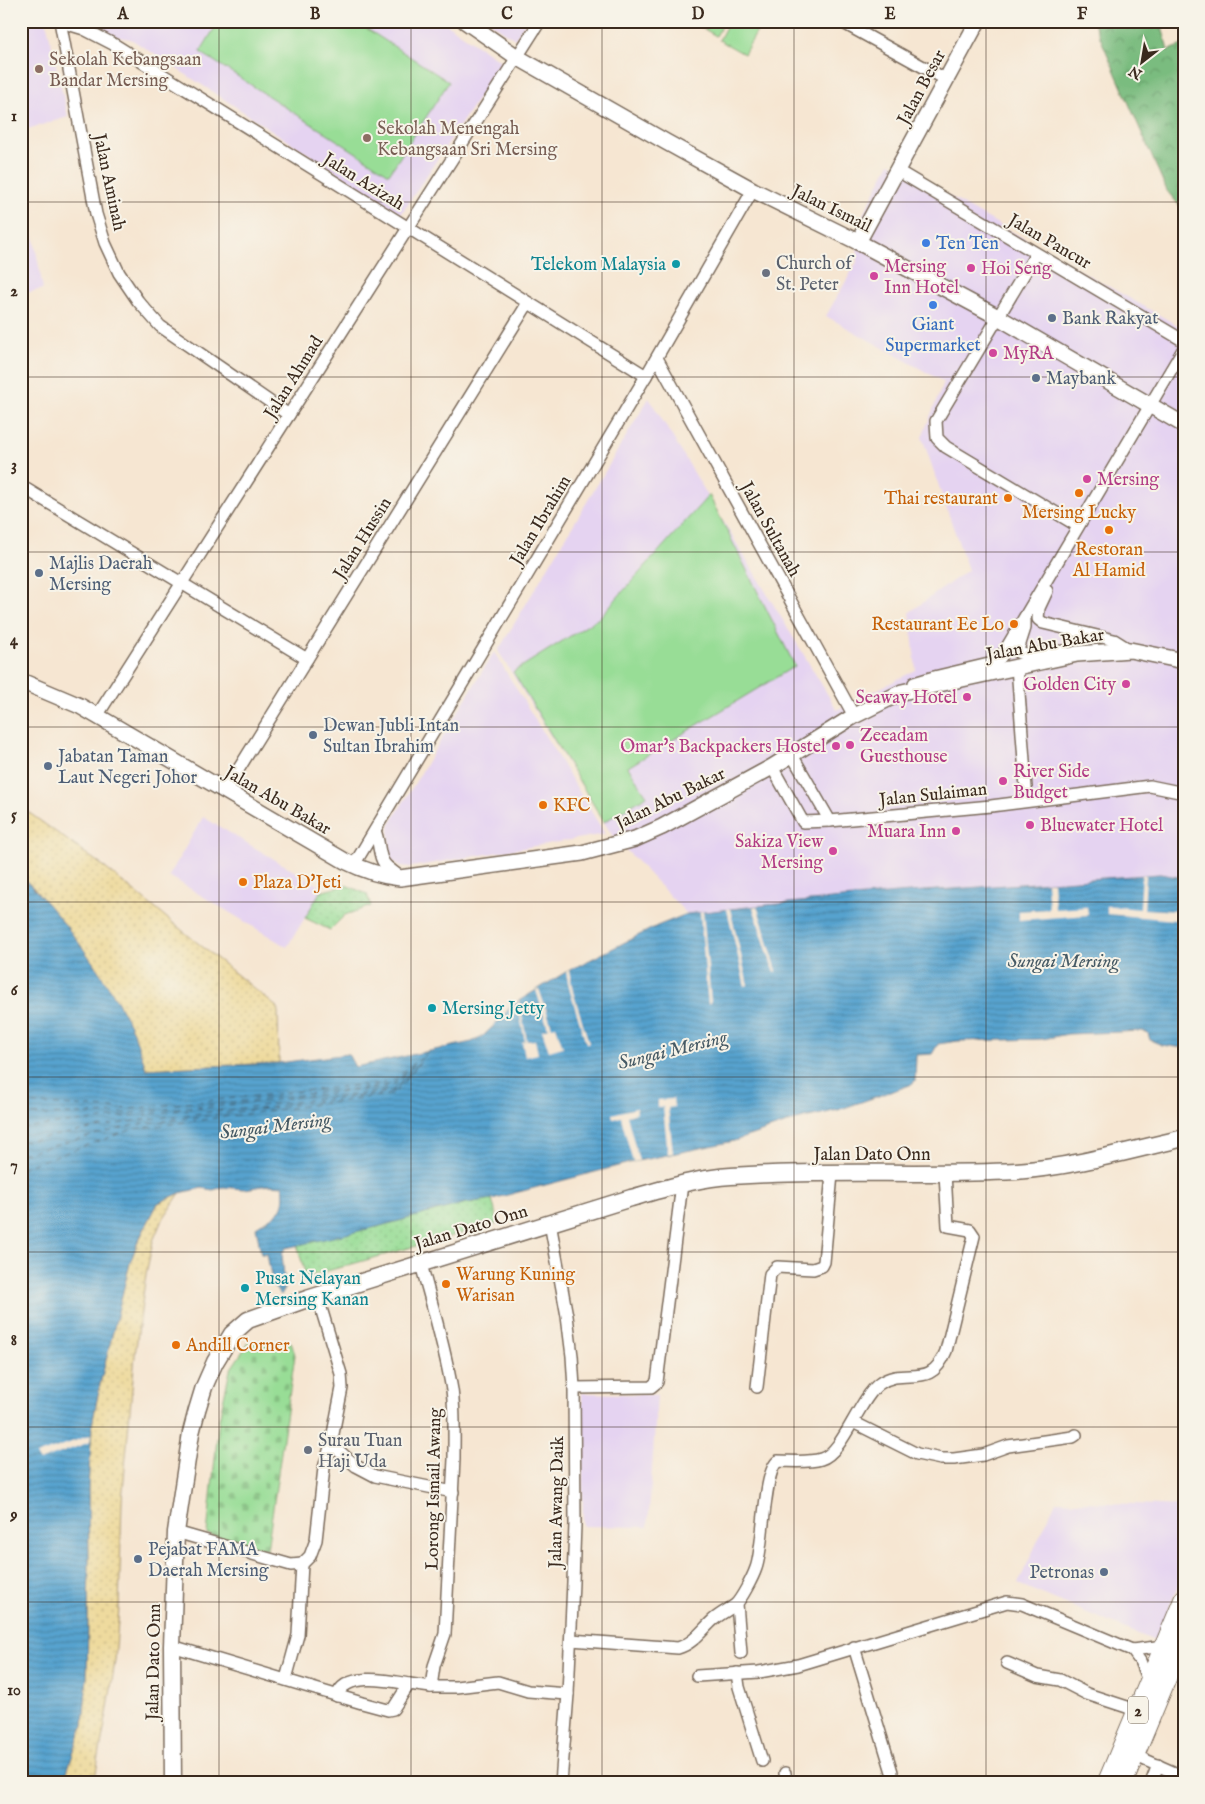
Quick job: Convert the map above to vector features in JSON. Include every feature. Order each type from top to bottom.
[{"type":"highway","name":"2","points":[[1107,1783],[1149,1683],[1174,1640],[1184,1599]]},
{"type":"highway","points":[[1123,1783],[1174,1640]]},
{"type":"main road","name":"Jalan Dato Onn","points":[[173,1783],[172,1646],[176,1532],[191,1433],[204,1387],[224,1345],[232,1334],[248,1320],[318,1295],[682,1184],[730,1176],[1017,1171],[1075,1164],[1184,1138]]},
{"type":"street","name":"Jalan Ismail","points":[[465,21],[517,57],[753,190],[858,242],[998,317],[1184,425]]},
{"type":"street","name":"Jalan Ahmad","points":[[98,716],[540,21]]},
{"type":"street","points":[[840,21],[946,80]]},
{"type":"street","name":"Jalan Besar","points":[[858,242],[978,21]]},
{"type":"street","name":"Jalan Azizah","points":[[61,22],[84,29],[115,45],[646,376]]},
{"type":"street","name":"Jalan Aminah","points":[[61,22],[96,214],[105,243],[119,273],[138,301],[160,326],[290,415]]},
{"type":"street","name":"Jalan Pancur","points":[[898,171],[1184,341]]},
{"type":"street","name":"Jalan Ibrahim","points":[[354,865],[657,358],[753,190]]},
{"type":"street","points":[[1036,254],[936,421],[937,438],[946,448],[1078,526]]},
{"type":"street","name":"Jalan Hussin","points":[[225,791],[528,303]]},
{"type":"street","points":[[902,692],[910,685],[926,679],[998,660],[1184,348]]},
{"type":"street","name":"Jalan Sultanah","points":[[657,358],[854,716]]},
{"type":"street","points":[[21,486],[100,532],[307,659]]},
{"type":"street","points":[[1050,573],[1051,583],[1043,598],[1038,619],[1043,623],[1114,640],[1130,650]]},
{"type":"street","points":[[1025,615],[1025,628],[1018,650],[1019,653],[1027,655],[1067,651],[1077,654]]},
{"type":"street","name":"Jalan Abu Bakar","points":[[21,681],[59,696],[98,716],[354,865],[385,877],[400,878],[582,853],[635,839],[662,827],[772,767],[854,716],[902,692],[1077,654],[1130,650],[1184,661]]},
{"type":"street","points":[[1017,666],[1027,801]]},
{"type":"street","points":[[792,755],[830,821]]},
{"type":"street","name":"Jalan Sulaiman","points":[[772,767],[803,822],[830,821],[1027,801],[1150,786],[1184,793]]},
{"type":"street","points":[[375,831],[380,841],[380,855],[383,862],[400,878]]},
{"type":"street","points":[[571,1640],[678,1648],[692,1642],[714,1619],[737,1604],[756,1569],[772,1468],[776,1463],[778,1461],[823,1459],[833,1451],[869,1396],[881,1383],[893,1378],[924,1375],[934,1371],[946,1351],[974,1236],[970,1230],[948,1226],[945,1173]]},
{"type":"street","points":[[757,1387],[770,1274],[776,1267],[813,1269],[822,1266],[824,1262],[832,1174]]},
{"type":"street","points":[[574,1388],[651,1387],[657,1382],[682,1184]]},
{"type":"street","name":"Jalan Awang Daik","points":[[550,1223],[569,1332],[574,1388],[575,1524],[571,1640],[561,1783]]},
{"type":"street","name":"Lorong Ismail Awang","points":[[420,1264],[446,1357],[452,1392],[454,1431],[453,1492],[445,1634],[434,1666],[431,1687]]},
{"type":"street","points":[[176,1532],[296,1565],[302,1564],[310,1556],[316,1540],[324,1468],[331,1444],[342,1380],[318,1295]]},
{"type":"street","points":[[852,1422],[917,1454],[941,1459],[982,1455],[1008,1446],[1076,1435]]},
{"type":"street","points":[[331,1444],[356,1466],[375,1476],[453,1492]]},
{"type":"street","points":[[286,1679],[298,1635],[302,1564]]},
{"type":"street","points":[[697,1676],[760,1672],[798,1665],[1007,1602],[1022,1604],[1132,1650],[1140,1661],[1149,1683]]},
{"type":"street","points":[[737,1604],[741,1653]]},
{"type":"street","points":[[1132,1650],[1174,1640]]},
{"type":"street","points":[[172,1646],[380,1708],[393,1709],[409,1684]]},
{"type":"street","points":[[854,1648],[892,1772]]},
{"type":"street","points":[[1007,1663],[1037,1676],[1054,1678],[1099,1698],[1127,1707],[1136,1713]]},
{"type":"street","points":[[737,1673],[739,1687],[762,1761]]},
{"type":"street","points":[[337,1696],[342,1688],[362,1680],[376,1679],[431,1687],[456,1687],[498,1682],[528,1691],[568,1694]]},
{"type":"street","points":[[1134,1755],[1184,1777]]},
{"type":"street","points":[[1151,1783],[1158,1766]]},
{"type":"shaded area","name":"Sekolah Kebangsaan Bandar Mersing","points":[[21,21],[46,21],[68,117],[21,131]]},
{"type":"shaded area","name":"Sekolah Menengah Kebangsaan Sri Mersing","points":[[89,21],[442,21],[502,62],[401,214],[131,39],[112,36]]},
{"type":"shaded area","points":[[488,21],[526,21],[515,39]]},
{"type":"shaded area","points":[[890,163],[1184,329],[1184,878],[1160,874],[1142,875],[897,893],[687,914],[612,835],[498,651],[649,398],[837,710],[916,670],[910,612],[968,570],[922,437],[944,382],[826,316],[857,262],[859,222]]},
{"type":"shaded area","points":[[21,167],[43,289],[21,294]]},
{"type":"shaded area","points":[[494,652],[605,834],[411,867],[401,866],[390,859],[389,826]]},
{"type":"shaded area","name":"Plaza D'Jeti","points":[[203,817],[323,888],[287,947],[169,876]]},
{"type":"shaded area","points":[[582,1393],[657,1395],[648,1527],[583,1526]]},
{"type":"shaded area","points":[[1056,1501],[1184,1506],[1184,1572],[1155,1641],[1018,1584]]},
{"type":"green space","points":[[219,21],[355,21],[449,82],[389,174],[200,52]]},
{"type":"green space","points":[[691,21],[725,21],[716,36]]},
{"type":"green space","points":[[729,21],[763,21],[744,54],[719,40]]},
{"type":"green space","points":[[1093,21],[1161,21],[1168,51],[1184,44],[1184,211],[1167,191]]},
{"type":"green space","points":[[709,495],[795,666],[628,767],[647,796],[604,822],[513,672],[599,618]]},
{"type":"green space","points":[[346,885],[367,894],[371,906],[345,915],[330,930],[305,918],[320,892]]},
{"type":"green space","points":[[492,1199],[498,1223],[306,1277],[297,1244],[376,1227],[466,1203]]},
{"type":"green space","points":[[249,1342],[291,1342],[295,1355],[267,1550],[207,1534],[219,1420],[230,1370]]},
{"type":"sand","points":[[21,807],[99,863],[278,1008],[279,1063],[146,1069],[133,1033],[37,891],[21,876]]},
{"type":"sand","points":[[180,1193],[161,1222],[153,1241],[146,1274],[135,1355],[122,1501],[119,1608],[115,1661],[94,1783],[63,1783],[83,1725],[87,1676],[88,1488],[92,1425],[100,1384],[130,1263],[138,1242],[158,1203]]},
{"type":"water","name":"Sungai Mersing","points":[[1160,874],[1184,878],[1184,1048],[1162,1045],[1150,1040],[1148,1033],[1143,1031],[1068,1034],[1043,1039],[958,1041],[938,1044],[932,1054],[916,1055],[915,1081],[910,1085],[838,1110],[796,1120],[734,1141],[633,1162],[492,1199],[466,1203],[286,1248],[282,1253],[285,1288],[281,1295],[273,1286],[267,1254],[261,1254],[256,1227],[278,1212],[283,1202],[283,1186],[269,1185],[244,1189],[223,1187],[213,1190],[202,1188],[180,1193],[158,1203],[138,1241],[130,1263],[100,1384],[92,1425],[88,1488],[87,1676],[83,1725],[63,1783],[21,1783],[21,876],[68,929],[112,992],[133,1032],[146,1069],[279,1063],[348,1054],[355,1067],[472,1042],[483,1036],[512,1005],[566,972],[657,926],[687,914],[897,893]]},
{"type":"pier","points":[[1142,875],[1146,875],[1144,909],[1177,911],[1176,920],[1107,914],[1107,906],[1140,909]]},
{"type":"pier","points":[[1047,882],[1053,882],[1055,909],[1087,907],[1088,915],[1019,920],[1019,911],[1049,909]]},
{"type":"pier","points":[[757,906],[777,971],[774,972],[753,907]]},
{"type":"pier","points":[[727,909],[730,909],[748,985],[745,986]]},
{"type":"pier","points":[[700,912],[703,912],[711,1003],[708,1004]]},
{"type":"pier","points":[[569,970],[573,992],[589,1043],[586,1043],[570,991],[566,972]]},
{"type":"pier","points":[[539,989],[552,1027],[556,1026],[563,1047],[549,1051],[542,1030],[548,1028],[536,990]]},
{"type":"pier","points":[[519,1001],[527,1041],[535,1040],[538,1054],[525,1057],[522,1042],[525,1041],[517,1002]]},
{"type":"pier","points":[[673,1099],[674,1107],[668,1108],[673,1153],[668,1154],[663,1107],[658,1107],[658,1100]]},
{"type":"pier","points":[[636,1108],[637,1113],[627,1116],[639,1161],[633,1162],[621,1117],[613,1119],[612,1114]]},
{"type":"pier","points":[[91,1435],[90,1442],[39,1461],[36,1455]]},
{"type":"ferry route","points":[[21,1168],[134,1129],[394,1094],[429,1051]]},
{"type":"ferry route","points":[[21,1115],[130,1113],[391,1085],[425,1055]]},
{"type":"ferry route","points":[[21,1142],[134,1121],[393,1090],[422,1059]]},
{"type":"ferry route","points":[[21,1103],[129,1109],[391,1082],[415,1062]]},
{"type":"ferry route","points":[[21,1128],[392,1087],[416,1064]]},
{"type":"ferry route","points":[[21,1154],[134,1125],[393,1092],[416,1067]]},
{"type":"place","name":"Sekolah Kebangsaan Bandar Mersing","points":[[39,69]]},
{"type":"place","name":"Sekolah Menengah Kebangsaan Sri Mersing","points":[[367,138]]},
{"type":"place","name":"Ten Ten","points":[[926,243]]},
{"type":"place","name":"Telekom Malaysia","points":[[676,264]]},
{"type":"place","name":"Hoi Seng","points":[[971,268]]},
{"type":"place","name":"Church of St. Peter","points":[[766,273]]},
{"type":"place","name":"Mersing Inn Hotel","points":[[874,276]]},
{"type":"place","name":"Giant Supermarket","points":[[933,305]]},
{"type":"place","name":"Bank Rakyat","points":[[1052,318]]},
{"type":"place","name":"MyRA","points":[[993,353]]},
{"type":"place","name":"Maybank","points":[[1036,378]]},
{"type":"place","name":"Mersing","points":[[1087,479]]},
{"type":"place","name":"Mersing Lucky","points":[[1079,493]]},
{"type":"place","name":"Thai restaurant","points":[[1008,498]]},
{"type":"place","name":"Restoran Al Hamid","points":[[1109,530]]},
{"type":"place","name":"Majlis Daerah Mersing","points":[[39,573]]},
{"type":"place","name":"Restaurant Ee Lo","points":[[1014,624]]},
{"type":"place","name":"Golden City","points":[[1126,684]]},
{"type":"place","name":"Seaway Hotel","points":[[967,697]]},
{"type":"place","name":"Dewan Jubli Intan Sultan Ibrahim","points":[[313,735]]},
{"type":"place","name":"Zeeadam Guesthouse","points":[[850,745]]},
{"type":"place","name":"Omar's Backpackers Hostel","points":[[836,746]]},
{"type":"place","name":"Jabatan Taman Laut Negeri Johor","points":[[48,766]]},
{"type":"place","name":"River Side Budget","points":[[1003,781]]},
{"type":"place","name":"KFC","points":[[543,805]]},
{"type":"place","name":"Bluewater Hotel","points":[[1030,825]]},
{"type":"place","name":"Muara Inn","points":[[956,831]]},
{"type":"place","name":"Sakiza View Mersing","points":[[833,851]]},
{"type":"place","name":"Plaza D'Jeti","points":[[243,882]]},
{"type":"place","name":"Mersing Jetty","points":[[432,1008]]},
{"type":"place","name":"Warung Kuning Warisan","points":[[446,1284]]},
{"type":"place","name":"Pusat Nelayan Mersing Kanan","points":[[245,1288]]},
{"type":"place","name":"Andill Corner","points":[[176,1345]]},
{"type":"place","name":"Surau Tuan Haji Uda","points":[[308,1450]]},
{"type":"place","name":"Pejabat FAMA Daerah Mersing","points":[[138,1559]]},
{"type":"place","name":"Petronas","points":[[1104,1572]]}]
